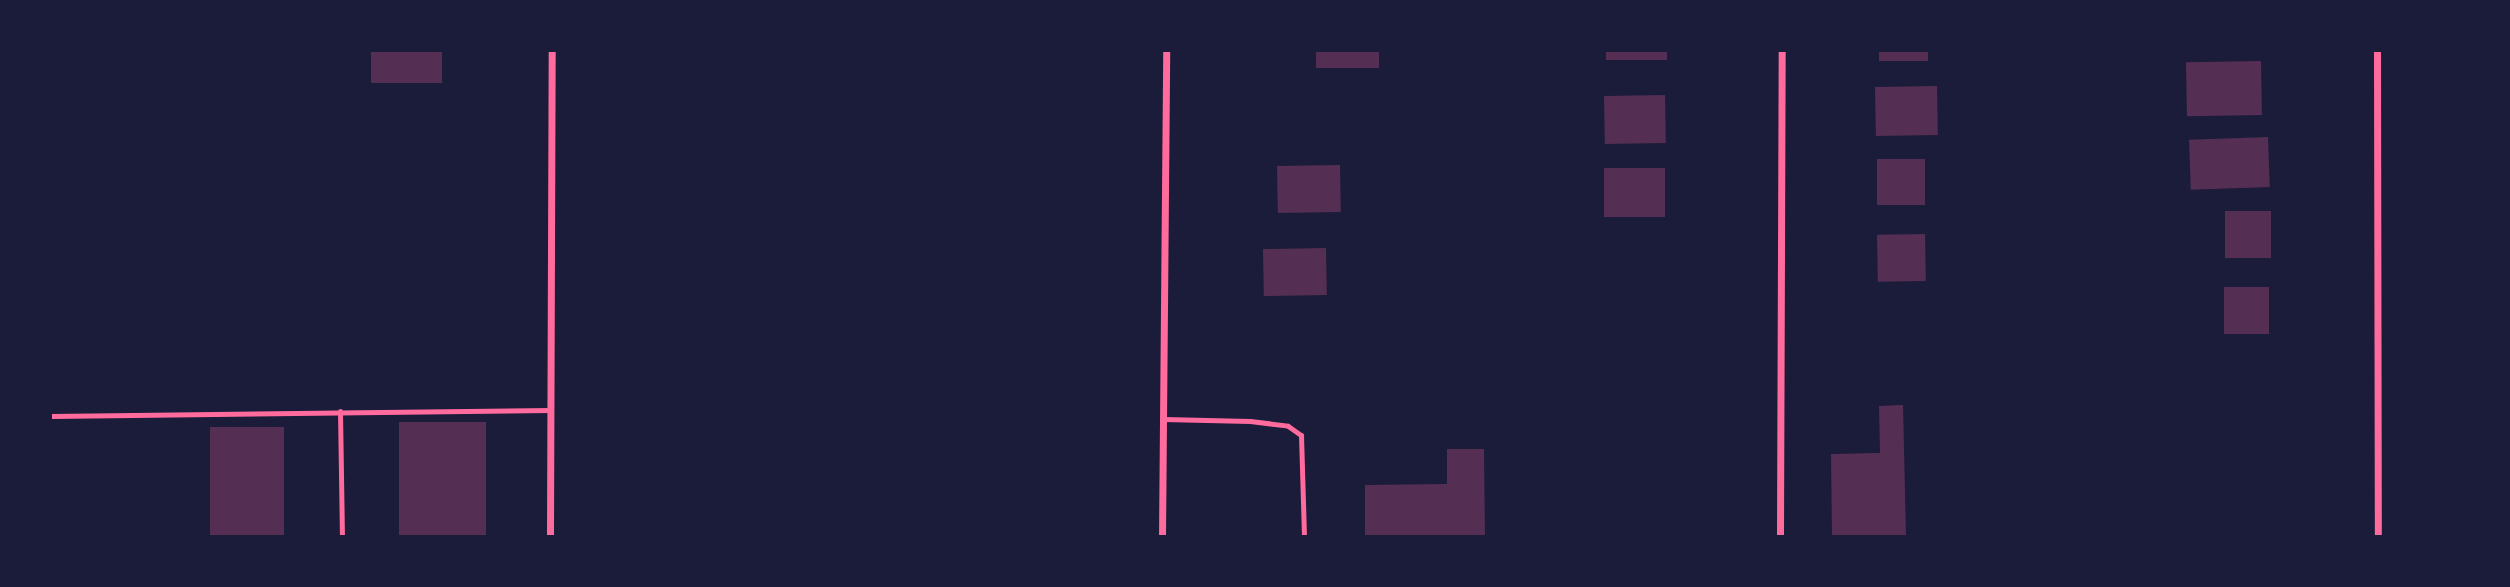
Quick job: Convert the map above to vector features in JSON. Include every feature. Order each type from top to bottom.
[{"type":"street","points":[[550,536],[552,51]]},
{"type":"street","points":[[1162,536],[1166,51]]},
{"type":"street","points":[[1780,536],[1782,51]]},
{"type":"street","points":[[2377,51],[2378,536]]},
{"type":"lane","points":[[51,416],[551,410]]},
{"type":"lane","points":[[340,411],[342,536]]},
{"type":"lane","points":[[1163,419],[1250,421],[1288,426],[1301,435],[1304,536]]},
{"type":"building","points":[[371,51],[442,51],[442,83],[371,83]]},
{"type":"building","points":[[1316,51],[1379,51],[1379,68],[1316,68]]},
{"type":"building","points":[[1606,51],[1667,51],[1667,60],[1606,60]]},
{"type":"building","points":[[1879,51],[1928,51],[1928,61],[1879,61]]},
{"type":"building","points":[[2261,61],[2262,115],[2187,116],[2186,62]]},
{"type":"building","points":[[1937,86],[1938,135],[1876,136],[1875,87]]},
{"type":"building","points":[[1665,95],[1666,143],[1605,144],[1604,96]]},
{"type":"building","points":[[2268,137],[2270,187],[2191,190],[2189,140]]},
{"type":"building","points":[[1877,159],[1925,159],[1925,205],[1877,205]]},
{"type":"building","points":[[1340,165],[1341,212],[1278,213],[1277,166]]},
{"type":"building","points":[[1604,168],[1665,168],[1665,217],[1604,217]]},
{"type":"building","points":[[2225,211],[2271,211],[2271,258],[2225,258]]},
{"type":"building","points":[[1925,234],[1926,281],[1878,282],[1877,235]]},
{"type":"building","points":[[1326,248],[1327,295],[1264,296],[1263,249]]},
{"type":"building","points":[[2224,287],[2269,287],[2269,334],[2224,334]]},
{"type":"building","points":[[1903,405],[1906,536],[1832,536],[1831,454],[1880,453],[1879,406]]},
{"type":"building","points":[[399,422],[486,422],[486,536],[399,536]]},
{"type":"building","points":[[210,427],[284,427],[284,536],[210,536]]},
{"type":"building","points":[[1447,449],[1484,449],[1485,536],[1365,536],[1365,485],[1447,484]]}]
